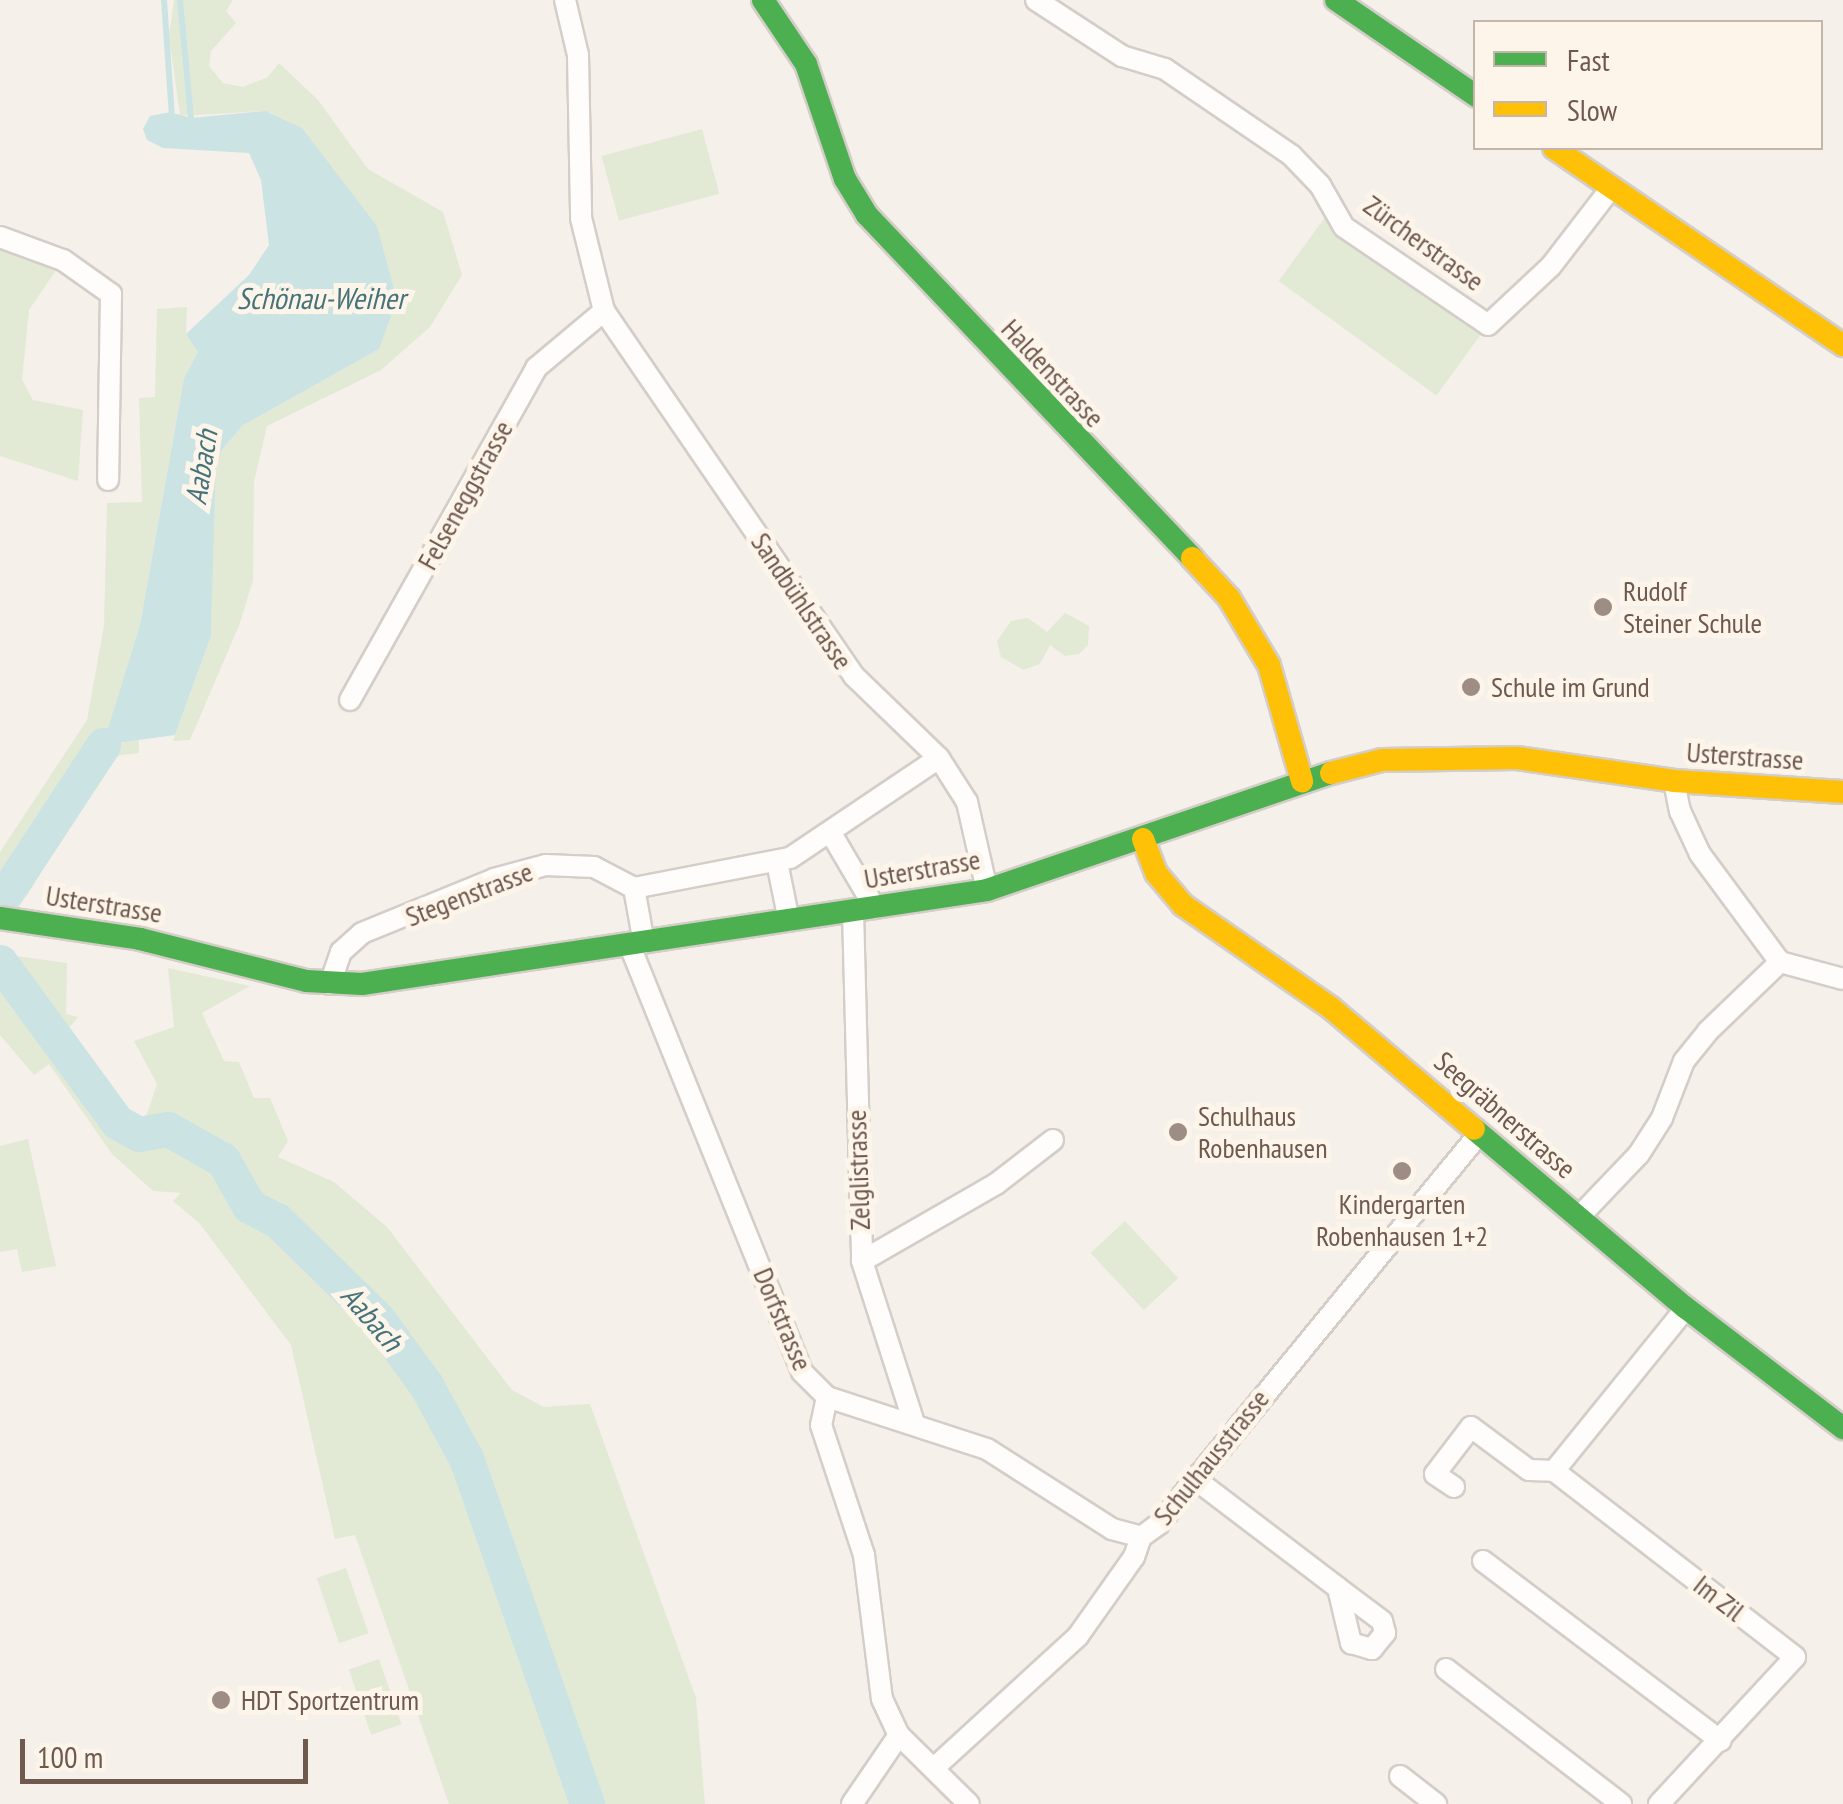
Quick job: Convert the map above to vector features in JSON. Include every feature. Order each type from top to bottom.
[{"type":"main road","name":"Haldenstrasse","points":[[763,0],[806,64],[845,179],[867,215],[1229,598],[1269,665],[1302,781]]},
{"type":"main road","points":[[1336,0],[1473,94]]},
{"type":"main road","points":[[1557,150],[1843,346]]},
{"type":"main road","name":"Usterstrasse","points":[[8,919],[140,939],[330,984],[390,982],[987,890],[1302,781],[1382,760],[1436,755],[1518,758],[1674,781],[1843,792]]},
{"type":"main road","name":"Seegräbnerstrasse","points":[[1143,839],[1156,874],[1183,906],[1332,1008],[1686,1308],[1843,1428]]},
{"type":"street","points":[[565,0],[578,55],[581,218],[604,311]]},
{"type":"street","name":"Zürcherstrasse","points":[[1036,0],[1122,56],[1165,68],[1291,154],[1320,186],[1344,227],[1488,325],[1551,266],[1611,188]]},
{"type":"street","points":[[0,237],[62,260],[111,294],[108,480]]},
{"type":"street","name":"Felseneggstrasse","points":[[350,700],[536,368],[604,311]]},
{"type":"street","name":"Sandbühlstrasse","points":[[604,311],[854,676],[939,758],[967,802],[987,890]]},
{"type":"street","points":[[637,945],[634,888],[778,862],[832,835],[939,758]]},
{"type":"street","points":[[1674,781],[1680,811],[1700,854],[1780,962],[1843,980]]},
{"type":"street","points":[[832,835],[864,910]]},
{"type":"street","points":[[778,862],[789,921]]},
{"type":"street","name":"Stegenstrasse","points":[[330,984],[341,952],[362,934],[518,870],[594,867],[634,888]]},
{"type":"street","name":"Zelglistrasse","points":[[864,910],[862,1261],[913,1420]]},
{"type":"street","name":"Dorfstrasse","points":[[637,945],[794,1356],[828,1397],[820,1425],[864,1556],[876,1675],[899,1735],[959,1799]]},
{"type":"street","points":[[1578,1218],[1639,1154],[1662,1118],[1684,1062],[1708,1030],[1780,962]]},
{"type":"street","name":"Schulhausstrasse","points":[[934,1768],[1069,1646],[1134,1557],[1141,1538],[1195,1480],[1480,1134]]},
{"type":"street","points":[[862,1261],[996,1184],[1052,1140]]},
{"type":"street","points":[[1554,1472],[1686,1308]]},
{"type":"street","points":[[828,1397],[913,1420],[1000,1456],[1112,1529],[1141,1538]]},
{"type":"street","name":"Im Zil","points":[[1454,1487],[1435,1474],[1472,1426],[1529,1470],[1554,1472],[1794,1657],[1721,1741],[1659,1804]]},
{"type":"street","points":[[1195,1480],[1338,1588]]},
{"type":"street","points":[[1484,1562],[1721,1741]]},
{"type":"street","points":[[1446,1670],[1620,1804]]},
{"type":"street","points":[[852,1804],[899,1735]]},
{"type":"street","points":[[1400,1776],[1436,1804]]},
{"type":"green space","points":[[174,0],[233,0],[226,11],[236,23],[211,51],[209,66],[223,83],[243,87],[268,77],[279,63],[318,100],[368,169],[443,212],[462,275],[430,327],[381,370],[267,426],[254,482],[253,580],[240,623],[190,740],[173,741],[211,636],[215,457],[242,426],[379,349],[265,111],[180,116],[169,36]]},
{"type":"green space","points":[[702,129],[719,194],[619,221],[602,156]]},
{"type":"green space","points":[[1331,209],[1489,324],[1436,396],[1279,281]]},
{"type":"green space","points":[[0,237],[63,260],[29,310],[22,380],[33,400],[83,410],[78,481],[0,456]]},
{"type":"green space","points":[[187,307],[186,334],[199,352],[184,378],[140,625],[104,745],[139,740],[139,753],[113,756],[26,897],[0,891],[0,852],[87,720],[104,626],[107,503],[142,502],[139,398],[155,397],[157,309]]},
{"type":"green space","points":[[1065,613],[1089,626],[1088,645],[1079,654],[1065,656],[1050,645],[1040,664],[1023,670],[1001,657],[997,641],[1011,621],[1028,618],[1047,632]]},
{"type":"green space","points":[[0,946],[16,956],[67,963],[66,1014],[78,1017],[64,1034],[132,1125],[147,1114],[157,1084],[134,1041],[174,1027],[168,968],[250,986],[202,1013],[224,1061],[239,1062],[254,1098],[270,1098],[288,1141],[278,1157],[334,1182],[387,1227],[512,1390],[544,1407],[590,1404],[696,1698],[705,1804],[449,1804],[355,1535],[335,1539],[291,1345],[200,1224],[173,1201],[181,1193],[153,1191],[112,1154],[49,1064],[34,1075],[0,1035]]},
{"type":"green space","points":[[28,1139],[56,1266],[22,1272],[17,1249],[0,1252],[0,1146]]},
{"type":"green space","points":[[1125,1221],[1178,1278],[1144,1310],[1091,1253]]},
{"type":"green space","points":[[346,1568],[368,1633],[339,1643],[317,1578]]},
{"type":"green space","points":[[379,1659],[401,1724],[371,1735],[349,1669]]},
{"type":"water","name":"Schönau-Weiher","points":[[265,111],[302,128],[377,226],[397,300],[379,349],[242,426],[216,457],[211,636],[175,735],[103,745],[140,625],[184,378],[198,352],[186,334],[249,275],[269,245],[261,180],[249,153],[163,148],[147,140],[143,129],[150,116],[170,112],[191,118]]},
{"type":"waterway","name":"Aabach","points":[[164,0],[172,117]]},
{"type":"waterway","name":"Aabach","points":[[180,0],[191,118]]},
{"type":"waterway","name":"Aabach","points":[[0,902],[103,745]]},
{"type":"waterway","name":"Aabach","points":[[0,962],[117,1122],[139,1134],[168,1129],[223,1160],[249,1206],[277,1220],[378,1319],[426,1385],[466,1458],[587,1804]]},
{"type":"traffic: fast","points":[[763,0],[806,64],[845,179],[867,215],[1192,558]]},
{"type":"traffic: fast","points":[[1336,0],[1473,94]]},
{"type":"traffic: fast","points":[[0,918],[140,939],[306,981],[362,984],[987,890],[1331,773]]},
{"type":"traffic: fast","points":[[1474,1129],[1686,1308],[1843,1428]]},
{"type":"traffic: slow","points":[[1557,150],[1843,345]]},
{"type":"traffic: slow","points":[[1192,558],[1229,598],[1269,665],[1302,781]]},
{"type":"traffic: slow","points":[[1331,773],[1382,760],[1517,758],[1674,781],[1843,792]]},
{"type":"traffic: slow","points":[[1143,839],[1156,873],[1183,905],[1331,1008],[1474,1129]]},
{"type":"place","name":"Rudolf Steiner Schule","points":[[1603,607]]},
{"type":"place","name":"Schule im Grund","points":[[1471,687]]},
{"type":"place","name":"Schulhaus Robenhausen","points":[[1178,1132]]},
{"type":"place","name":"Kindergarten Robenhausen 1+2","points":[[1402,1171]]},
{"type":"place","name":"HDT Sportzentrum","points":[[221,1700]]}]
